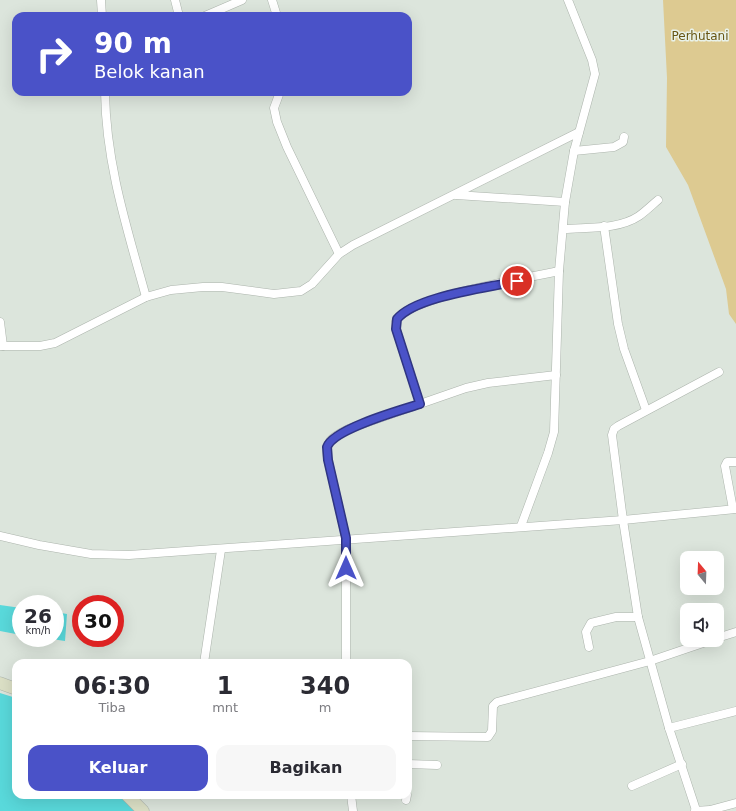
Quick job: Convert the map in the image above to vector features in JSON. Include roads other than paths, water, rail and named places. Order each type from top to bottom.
[{"type":"street","points":[[101,0],[102,12]]},
{"type":"street","points":[[175,0],[178,12]]},
{"type":"street","points":[[214,12],[242,0]]},
{"type":"street","points":[[272,0],[276,12]]},
{"type":"street","points":[[521,526],[552,443],[555,421],[559,271],[564,229],[565,202],[574,151],[593,84],[595,68],[568,0]]},
{"type":"street","points":[[105,96],[105,119],[112,168],[123,220],[146,297]]},
{"type":"street","points":[[278,96],[274,108],[277,122],[287,147],[339,254]]},
{"type":"street","points":[[0,322],[1,346],[40,346],[55,343],[146,297],[182,288],[222,287],[274,294],[293,292],[312,284],[339,254],[424,208],[454,195],[579,132]]},
{"type":"street","points":[[574,151],[614,147],[623,142],[624,137]]},
{"type":"street","points":[[454,195],[565,202]]},
{"type":"street","points":[[564,229],[604,226],[629,221],[639,216],[658,200]]},
{"type":"street","points":[[604,226],[618,324],[624,349],[646,410]]},
{"type":"street","points":[[420,404],[396,329],[396,321],[401,315],[410,309],[433,300],[559,271]]},
{"type":"street","points":[[719,372],[618,426],[613,433],[623,520],[638,617],[669,728],[682,764],[695,811],[710,810],[736,803]]},
{"type":"street","points":[[346,659],[346,538],[326,450],[328,443],[334,437],[348,429],[466,388],[488,383],[556,375]]},
{"type":"street","points":[[0,536],[39,545],[91,554],[129,555],[221,550],[346,538],[623,520],[734,509],[725,466],[728,462],[736,462]]},
{"type":"street","points":[[205,659],[221,550]]},
{"type":"street","points":[[589,646],[586,632],[591,623],[616,617],[638,617]]},
{"type":"street","points":[[724,636],[736,632]]},
{"type":"street","points":[[412,736],[488,737],[492,731],[493,708],[497,702],[650,661],[691,647]]},
{"type":"street","points":[[0,683],[12,688]]},
{"type":"street","points":[[669,728],[736,711]]},
{"type":"street","points":[[412,764],[437,765]]},
{"type":"street","points":[[632,786],[682,764]]},
{"type":"street","points":[[131,799],[143,811]]},
{"type":"street","points":[[352,799],[353,811]]},
{"type":"water","points":[[0,605],[12,607],[12,633],[0,631]]},
{"type":"water","points":[[64,614],[67,614],[64,641]]},
{"type":"water","points":[[0,693],[12,697],[12,799],[124,799],[136,811],[0,811]]},
{"type":"park label","name":"Perhutani","points":[[700,36]]}]
